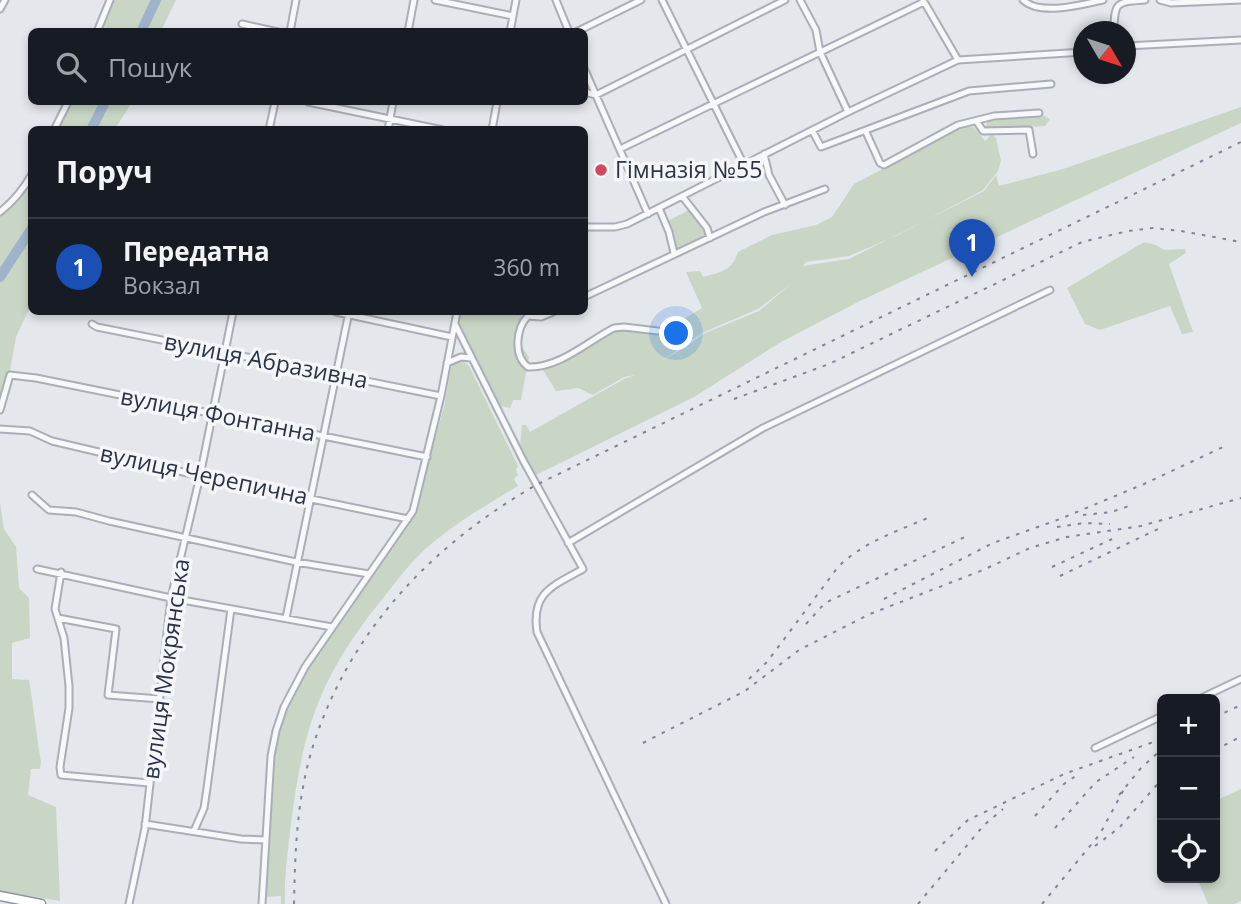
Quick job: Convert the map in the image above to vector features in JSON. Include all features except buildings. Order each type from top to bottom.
[{"type":"highway","points":[[0,896],[41,904]]},
{"type":"street","points":[[0,9],[5,0]]},
{"type":"street","points":[[99,28],[110,0]]},
{"type":"street","points":[[291,28],[296,0]]},
{"type":"street","points":[[409,28],[414,0]]},
{"type":"street","points":[[435,0],[513,16]]},
{"type":"street","points":[[511,28],[516,0]]},
{"type":"street","points":[[556,0],[567,28]]},
{"type":"street","points":[[584,28],[641,0]]},
{"type":"street","points":[[663,0],[744,164]]},
{"type":"street","points":[[588,93],[596,94],[785,0]]},
{"type":"street","points":[[800,0],[816,30],[820,52],[848,111]]},
{"type":"street","points":[[1023,0],[1034,8],[1047,9],[1103,0]]},
{"type":"street","points":[[1114,21],[1118,2],[1145,0]]},
{"type":"street","points":[[1160,0],[1171,3],[1241,0]]},
{"type":"street","points":[[620,149],[924,1],[958,60]]},
{"type":"street","points":[[242,24],[260,28]]},
{"type":"street","points":[[1136,45],[1241,40]]},
{"type":"street","points":[[588,227],[615,227],[648,214],[848,111],[958,60],[1073,53]]},
{"type":"street","points":[[588,77],[648,214]]},
{"type":"street","points":[[812,130],[821,147],[969,91],[1051,83]]},
{"type":"street","points":[[56,126],[66,105]]},
{"type":"street","points":[[270,126],[274,105]]},
{"type":"street","points":[[322,105],[424,126]]},
{"type":"street","points":[[389,126],[392,105]]},
{"type":"street","points":[[493,126],[496,105]]},
{"type":"street","points":[[866,132],[880,163],[884,165],[917,149],[946,130],[995,116],[1039,113]]},
{"type":"street","points":[[977,122],[983,131],[1026,128],[1030,133],[1033,153]]},
{"type":"street","points":[[764,154],[769,175],[785,205]]},
{"type":"street","points":[[0,212],[12,203],[28,182]]},
{"type":"street","points":[[588,295],[764,212],[825,189]]},
{"type":"street","points":[[682,196],[706,228],[710,238]]},
{"type":"street","points":[[659,208],[674,253]]},
{"type":"street","points":[[568,543],[763,428],[1050,290]]},
{"type":"street","name":"вулиця Мокрянська","points":[[128,904],[141,854],[171,598],[200,476],[232,315]]},
{"type":"street","points":[[286,618],[349,315]]},
{"type":"street","points":[[358,315],[452,337]]},
{"type":"street","points":[[262,904],[271,756],[276,731],[293,687],[413,511],[441,396],[456,315]]},
{"type":"street","points":[[546,315],[528,316],[519,328],[517,339],[520,358],[528,367],[561,359],[614,328],[658,331]]},
{"type":"street","name":"вулиця Абразивна","points":[[92,324],[441,396]]},
{"type":"street","points":[[455,324],[523,460],[583,569],[546,590],[538,601],[535,621],[537,632],[666,904]]},
{"type":"street","points":[[447,363],[461,357],[471,358]]},
{"type":"street","name":"вулиця Фонтанна","points":[[0,410],[10,375],[427,457]]},
{"type":"street","name":"вулиця Черепична","points":[[0,429],[30,431],[52,441],[200,476],[408,519]]},
{"type":"street","points":[[32,495],[49,510],[76,512],[296,562],[369,574]]},
{"type":"street","points":[[37,569],[61,572],[171,598],[332,627]]},
{"type":"street","points":[[61,572],[55,609],[64,638],[69,686],[61,775],[149,783]]},
{"type":"street","points":[[194,831],[204,808],[231,609]]},
{"type":"street","points":[[58,618],[116,629],[108,695],[160,699]]},
{"type":"street","points":[[1210,694],[1241,680]]},
{"type":"street","points":[[1095,748],[1157,718]]},
{"type":"street","points":[[145,824],[241,839],[265,840]]},
{"type":"green space","points":[[112,0],[176,0],[162,28],[102,28]]},
{"type":"green space","points":[[69,105],[130,105],[117,126],[58,126]]},
{"type":"green space","points":[[1241,107],[1241,123],[860,301],[781,342],[694,397],[536,475],[520,446],[522,425],[526,425],[530,432],[635,375],[624,377],[593,395],[578,388],[556,391],[543,370],[566,361],[617,331],[634,325],[651,329],[687,317],[702,308],[686,272],[700,271],[703,277],[720,272],[733,263],[738,252],[772,235],[816,225],[832,217],[854,184],[945,134],[965,126],[974,127],[985,141],[992,134],[996,138],[1001,161],[998,171],[983,190],[925,221],[984,191],[996,175],[999,186],[1063,169]],"holes":[[[889,239],[849,259],[803,266],[806,262],[849,256]],[[792,283],[759,311],[703,334],[660,362],[702,333],[758,309]]]},
{"type":"green space","points":[[1042,115],[1050,119],[1045,126],[994,129],[985,127],[988,121]]},
{"type":"green space","points":[[28,184],[28,311],[16,337],[7,387],[0,407],[0,212],[19,196]]},
{"type":"green space","points":[[689,210],[707,237],[679,251],[676,250],[666,222]]},
{"type":"green space","points":[[1144,242],[1164,250],[1185,249],[1186,253],[1169,264],[1193,332],[1182,334],[1170,306],[1100,330],[1085,324],[1067,288]]},
{"type":"green space","points":[[460,315],[522,315],[515,337],[529,357],[521,400],[513,400],[510,408],[495,401],[458,325]]},
{"type":"green space","points":[[463,361],[469,366],[518,466],[518,475],[514,479],[518,486],[462,521],[411,563],[362,625],[330,677],[309,729],[302,758],[289,844],[285,904],[281,904],[281,896],[267,897],[265,891],[276,748],[287,708],[311,663],[413,515],[444,407],[451,368],[454,363]]},
{"type":"green space","points":[[0,503],[4,529],[16,547],[19,588],[29,598],[30,638],[12,643],[12,679],[29,680],[41,762],[40,769],[31,769],[28,795],[56,807],[60,901],[0,891]]},
{"type":"green space","points":[[1241,789],[1241,901],[1234,904],[1208,904],[1199,883],[1220,883],[1220,799]]},
{"type":"waterway","points":[[143,28],[156,0]]},
{"type":"waterway","points":[[93,126],[104,105]]},
{"type":"waterway","points":[[0,277],[28,234]]},
{"type":"railway","points":[[294,904],[296,844],[303,785],[313,746],[329,704],[372,628],[399,594],[429,563],[462,535],[536,485],[1241,142]]},
{"type":"railway","points":[[734,399],[829,364],[1082,242],[1153,228],[1241,242]]},
{"type":"railway","points":[[884,599],[993,543],[1144,484],[1223,447]]},
{"type":"railway","points":[[643,743],[745,691],[799,650],[870,614],[983,570],[1030,548],[1067,537],[1141,526],[1241,498]]},
{"type":"railway","points":[[1083,515],[1111,512],[1129,506]]},
{"type":"railway","points":[[749,679],[767,662],[838,567],[848,558],[893,532],[930,517]]},
{"type":"railway","points":[[1057,527],[1085,523],[1110,524]]},
{"type":"railway","points":[[1060,576],[1160,528]]},
{"type":"railway","points":[[806,624],[825,603],[969,535]]},
{"type":"railway","points":[[1052,567],[1112,539]]},
{"type":"railway","points":[[1220,715],[1241,705]]},
{"type":"railway","points":[[1220,747],[1238,738]]},
{"type":"railway","points":[[935,851],[968,820],[1064,774],[1157,741]]},
{"type":"railway","points":[[1119,795],[1157,754]]},
{"type":"railway","points":[[1055,828],[1096,782],[1134,757]]},
{"type":"railway","points":[[1035,816],[1064,784],[1077,775]]},
{"type":"railway","points":[[1095,846],[1119,828],[1157,785]]},
{"type":"railway","points":[[1042,904],[1100,834],[1124,789]]},
{"type":"railway","points":[[918,904],[984,825],[1003,809]]},
{"type":"place","name":"Гімназія №55","points":[[601,170]]},
{"type":"place","name":"Передатна","points":[[972,277]]}]
